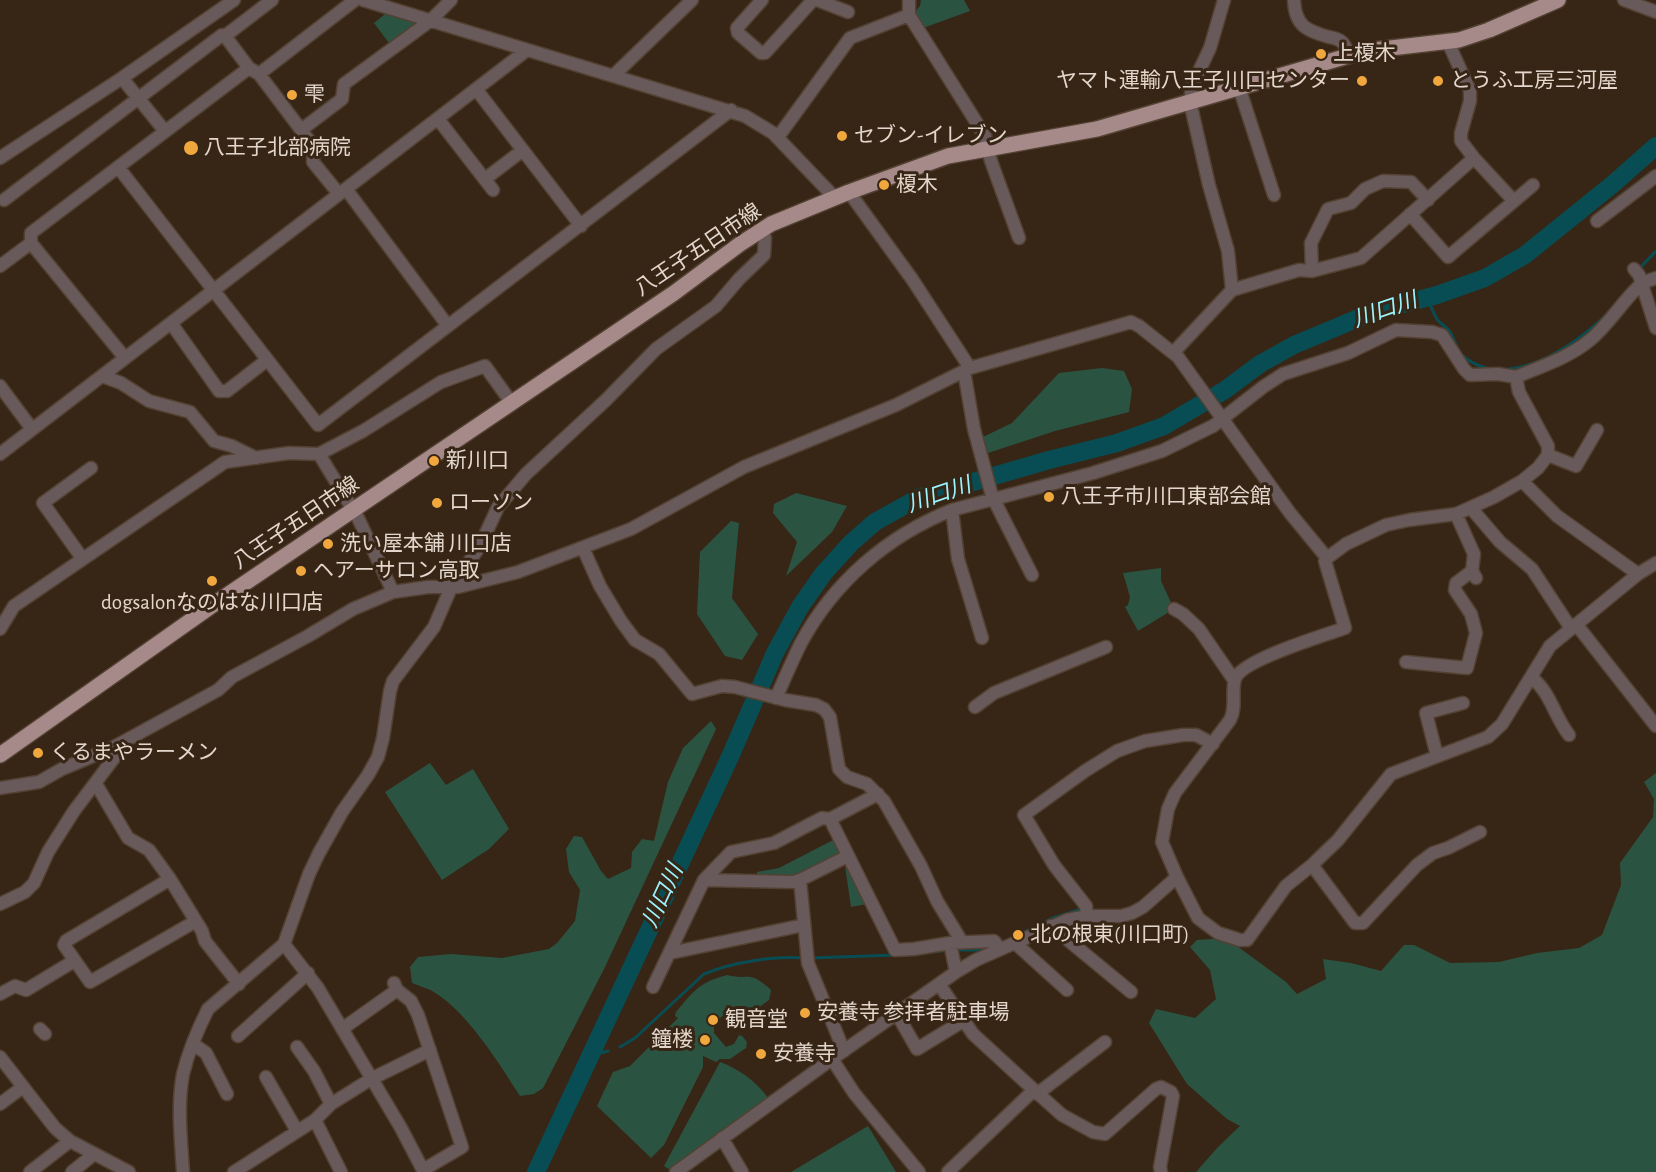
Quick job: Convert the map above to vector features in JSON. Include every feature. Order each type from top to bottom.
[{"type":"main road","name":"八王子五日市線","points":[[0,754],[217,602],[665,299],[760,231],[785,218],[948,156],[1087,132],[1350,54],[1382,48],[1448,42],[1489,30],[1558,0]]},
{"type":"street","points":[[0,158],[122,78],[234,0]]},
{"type":"street","points":[[4,200],[222,35],[225,36],[272,0]]},
{"type":"street","points":[[125,358],[31,243],[31,234],[164,130],[254,71],[355,0]]},
{"type":"street","points":[[363,0],[731,110],[757,122],[778,137],[842,195],[912,279],[967,369],[974,429],[993,497],[1032,575]]},
{"type":"street","points":[[301,130],[342,99],[344,84],[430,21],[451,0]]},
{"type":"street","points":[[614,75],[692,0]]},
{"type":"street","points":[[760,1],[737,28],[738,33],[761,53],[765,53],[815,0],[848,12]]},
{"type":"street","points":[[909,0],[909,15],[981,130],[1019,238]]},
{"type":"street","points":[[1224,0],[1210,48],[1192,86],[1190,102],[1209,185],[1228,251],[1232,290]]},
{"type":"street","points":[[1294,0],[1300,22],[1307,30],[1337,39],[1343,43],[1350,54]]},
{"type":"street","points":[[1624,0],[1656,12]]},
{"type":"street","points":[[778,137],[850,38],[909,15]]},
{"type":"street","points":[[225,36],[314,147],[313,162],[342,192],[448,326]]},
{"type":"street","points":[[1448,42],[1470,92],[1461,141],[1513,200]]},
{"type":"street","points":[[0,454],[527,50]]},
{"type":"street","points":[[122,78],[164,130]]},
{"type":"street","points":[[1239,87],[1274,195]]},
{"type":"street","points":[[476,89],[580,226]]},
{"type":"street","points":[[118,166],[318,425],[731,110]]},
{"type":"street","points":[[438,119],[493,190]]},
{"type":"street","points":[[485,179],[523,150]]},
{"type":"street","points":[[1173,352],[1232,290],[1299,270],[1312,270],[1361,258],[1474,158]]},
{"type":"street","points":[[1597,221],[1656,176]]},
{"type":"street","points":[[1312,270],[1311,243],[1328,209],[1351,203],[1365,189],[1383,181],[1411,182],[1428,200]]},
{"type":"street","points":[[1410,214],[1448,257],[1533,185]]},
{"type":"street","points":[[183,1172],[180,1123],[183,1074],[208,1009],[285,944],[309,874],[319,853],[342,812],[378,757],[393,681],[434,627],[451,588],[480,546],[498,507],[526,474],[606,400],[656,349],[716,306],[764,255],[765,238],[760,231]]},
{"type":"street","points":[[0,266],[31,243]]},
{"type":"street","points":[[1638,276],[1656,278]]},
{"type":"street","points":[[1638,276],[1656,328]]},
{"type":"street","points":[[775,697],[810,627],[846,580],[872,556],[898,537],[932,518],[993,497],[1148,457],[1213,426],[1220,416],[1290,371],[1348,353],[1390,332],[1402,329],[1442,335],[1470,375],[1507,374],[1516,377],[1560,360],[1590,340],[1638,276]]},
{"type":"street","points":[[0,788],[39,782],[62,769],[112,748],[218,690],[232,677],[353,609],[393,592],[451,588],[518,572],[640,524],[744,467],[896,405],[967,369],[1131,322],[1140,326],[1173,352],[1290,513],[1327,558]]},
{"type":"street","points":[[171,323],[219,391],[227,391],[267,360]]},
{"type":"street","points":[[0,629],[14,606],[225,462],[289,453],[319,454],[363,431],[429,388],[455,375],[484,366],[511,402]]},
{"type":"street","points":[[102,376],[121,383],[149,401],[190,412],[214,441],[232,446],[256,458]]},
{"type":"street","points":[[1516,377],[1519,392],[1548,446],[1548,455],[1538,468],[1522,482],[1456,514],[1386,525],[1346,544],[1325,561],[1345,628],[1270,655],[1241,670],[1234,680],[1233,714],[1175,793],[1168,809],[1162,842],[1194,912],[1212,930],[1230,938],[1247,940],[1286,886],[1338,840],[1391,774],[1488,737],[1502,724],[1550,646],[1638,574],[1656,563]]},
{"type":"street","points":[[0,386],[32,429]]},
{"type":"street","points":[[1548,455],[1576,466],[1598,430]]},
{"type":"street","points":[[319,454],[353,510],[393,592]]},
{"type":"street","points":[[82,558],[43,503],[91,468]]},
{"type":"street","points":[[1522,482],[1557,516],[1638,574]]},
{"type":"street","points":[[1471,508],[1500,542],[1532,569],[1573,625],[1656,726]]},
{"type":"street","points":[[952,510],[958,559],[982,638]]},
{"type":"street","points":[[1406,662],[1467,668],[1476,633],[1471,614],[1455,590],[1456,583],[1474,574],[1474,555],[1456,514]]},
{"type":"street","points":[[583,548],[600,586],[621,621],[636,640],[659,654],[692,694],[722,686],[816,705],[824,709],[830,717],[840,769],[847,777],[867,784],[878,794],[893,815],[921,866],[954,946],[956,972]]},
{"type":"street","points":[[1174,609],[1184,614],[1199,629],[1234,680]]},
{"type":"street","points":[[975,707],[1004,688],[1106,647]]},
{"type":"street","points":[[1532,678],[1542,686],[1557,717],[1569,735]]},
{"type":"street","points":[[1437,756],[1426,713],[1463,703]]},
{"type":"street","points":[[1086,911],[1053,865],[1024,815],[1117,751],[1145,741],[1183,735],[1196,735],[1213,744]]},
{"type":"street","points":[[0,904],[25,892],[34,883],[48,852],[114,758],[112,748]]},
{"type":"street","points":[[96,784],[128,838],[149,850],[170,879],[206,941],[239,984]]},
{"type":"street","points":[[653,987],[704,880],[731,852],[774,843],[822,818],[830,819],[878,794]]},
{"type":"street","points":[[830,819],[895,950],[994,941],[1000,949]]},
{"type":"street","points":[[1312,865],[1355,924],[1359,925],[1425,859],[1433,853],[1480,832]]},
{"type":"street","points":[[704,880],[743,882],[800,880],[848,856]]},
{"type":"street","points":[[682,1170],[722,1138],[956,972],[1000,949],[1086,911],[1121,916],[1132,913],[1143,907],[1177,877]]},
{"type":"street","points":[[170,879],[66,941],[64,945],[90,982],[196,921]]},
{"type":"street","points":[[800,880],[808,957],[844,1051]]},
{"type":"street","points":[[670,953],[804,925]]},
{"type":"street","points":[[1051,926],[1131,992]]},
{"type":"street","points":[[1015,943],[1067,990]]},
{"type":"street","points":[[285,944],[308,973],[423,1171],[462,1147],[411,1001],[395,986],[342,1029]]},
{"type":"street","points":[[0,994],[15,986],[26,990],[74,961]]},
{"type":"street","points":[[238,1036],[308,973]]},
{"type":"street","points":[[939,984],[973,1034],[1062,1115],[1093,1132],[1105,1134],[1156,1089],[1166,1088],[1173,1096],[1161,1172]]},
{"type":"street","points":[[897,1014],[917,1049],[963,1021]]},
{"type":"street","points":[[948,1172],[1036,1092],[1105,1042]]},
{"type":"street","points":[[193,1044],[206,1053],[227,1094]]},
{"type":"street","points":[[297,1047],[314,1071],[331,1104]]},
{"type":"street","points":[[234,1172],[315,1120],[331,1104],[371,1079],[430,1050]]},
{"type":"street","points":[[0,1057],[55,1128],[70,1141],[129,1172]]},
{"type":"street","points":[[832,1059],[854,1094],[919,1172]]},
{"type":"street","points":[[266,1077],[297,1131]]},
{"type":"street","points":[[0,1104],[23,1087]]},
{"type":"street","points":[[315,1120],[341,1172]]},
{"type":"street","points":[[722,1138],[742,1172]]},
{"type":"street","points":[[30,1172],[70,1141]]},
{"type":"street","points":[[72,1172],[94,1154]]},
{"type":"green space","points":[[921,0],[964,0],[970,11],[923,28],[914,13],[920,6]]},
{"type":"green space","points":[[391,9],[430,21],[396,46],[392,41],[389,43],[374,23]]},
{"type":"green space","points":[[1102,368],[1124,371],[1132,389],[1129,412],[1055,431],[988,453],[983,437],[1012,423],[1059,373]]},
{"type":"green space","points":[[796,493],[847,506],[832,532],[786,576],[797,542],[773,513],[774,504]]},
{"type":"green space","points":[[731,521],[739,523],[732,598],[758,634],[742,660],[725,656],[697,614],[700,552]]},
{"type":"green space","points":[[1161,568],[1161,581],[1174,609],[1138,631],[1125,607],[1130,597],[1123,573]]},
{"type":"green space","points":[[711,721],[716,729],[604,969],[543,1088],[534,1094],[520,1096],[482,1039],[459,1012],[434,992],[412,983],[410,967],[418,957],[451,954],[502,958],[549,949],[557,943],[575,921],[580,890],[569,872],[566,849],[574,836],[582,837],[608,879],[631,868],[632,852],[642,839],[654,841],[668,782],[683,748]]},
{"type":"green space","points":[[430,763],[446,785],[473,769],[509,829],[489,849],[442,880],[385,792]]},
{"type":"green space","points":[[1656,773],[1656,1172],[1196,1172],[1240,1126],[1227,1119],[1187,1084],[1149,1023],[1156,1009],[1195,1018],[1216,999],[1210,970],[1190,947],[1197,940],[1226,938],[1286,982],[1297,994],[1326,979],[1323,959],[1381,971],[1404,945],[1414,945],[1450,963],[1499,962],[1537,953],[1579,948],[1602,935],[1621,885],[1620,863],[1653,817],[1654,799],[1644,782]]},
{"type":"green space","points":[[839,837],[872,903],[851,907],[844,859],[800,880],[757,882],[757,872],[779,868]]},
{"type":"green space","points":[[727,975],[758,980],[771,990],[769,1000],[747,1016],[739,1027],[733,1029],[726,1024],[726,1013],[719,1019],[712,1014],[709,1017],[714,1026],[714,1033],[726,1047],[734,1044],[739,1035],[747,1042],[746,1048],[730,1059],[720,1059],[716,1062],[703,1056],[703,1067],[664,1145],[651,1158],[597,1106],[613,1072],[630,1066],[678,1018],[675,1016],[676,1012],[698,988],[709,981]]},
{"type":"green space","points":[[720,1062],[747,1076],[768,1098],[670,1170],[664,1166]]},
{"type":"green space","points":[[868,1126],[896,1172],[791,1172]]},
{"type":"waterway","name":"川口川","points":[[536,1172],[730,757],[775,653],[800,607],[823,574],[851,543],[875,522],[918,498],[1117,443],[1164,426],[1225,390],[1260,364],[1294,345],[1373,312],[1437,295],[1485,278],[1525,255],[1656,146]]},
{"type":"waterway","points":[[1638,270],[1655,252]]},
{"type":"waterway","points":[[1427,298],[1437,319],[1450,332],[1463,356],[1480,366],[1499,370],[1539,361],[1559,351],[1607,314]]},
{"type":"waterway","points":[[1020,934],[1053,918],[1082,909]]},
{"type":"waterway","points":[[955,950],[983,950],[989,947]]},
{"type":"waterway","points":[[910,955],[948,950]]},
{"type":"waterway","points":[[811,958],[895,955]]},
{"type":"waterway","points":[[620,1047],[635,1038],[704,974],[753,961],[805,958]]},
{"type":"waterway","points":[[589,1056],[608,1051]]},
{"type":"place","name":"上榎木","points":[[1321,54]]},
{"type":"place","name":"ヤマト運輸八王子川口センター","points":[[1362,81]]},
{"type":"place","name":"とうふ工房三河屋","points":[[1438,81]]},
{"type":"place","name":"雫","points":[[292,95]]},
{"type":"place","name":"セブン-イレブン","points":[[842,136]]},
{"type":"place","name":"八王子北部病院","points":[[191,148]]},
{"type":"place","name":"榎木","points":[[884,185]]},
{"type":"place","name":"新川口","points":[[434,461]]},
{"type":"place","name":"八王子市川口東部会館","points":[[1049,497]]},
{"type":"place","name":"ローソン","points":[[437,503]]},
{"type":"place","name":"洗い屋本舗 川口店","points":[[328,544]]},
{"type":"place","name":"ヘアーサロン高取","points":[[301,571]]},
{"type":"place","name":"dogsalonなのはな川口店","points":[[212,581]]},
{"type":"place","name":"くるまやラーメン","points":[[38,753]]},
{"type":"place","name":"北の根東(川口町)","points":[[1018,935]]},
{"type":"place","name":"安養寺 参拝者駐車場","points":[[805,1013]]},
{"type":"place","name":"観音堂","points":[[713,1020]]},
{"type":"place","name":"鐘楼","points":[[705,1040]]},
{"type":"place","name":"安養寺","points":[[761,1054]]}]
